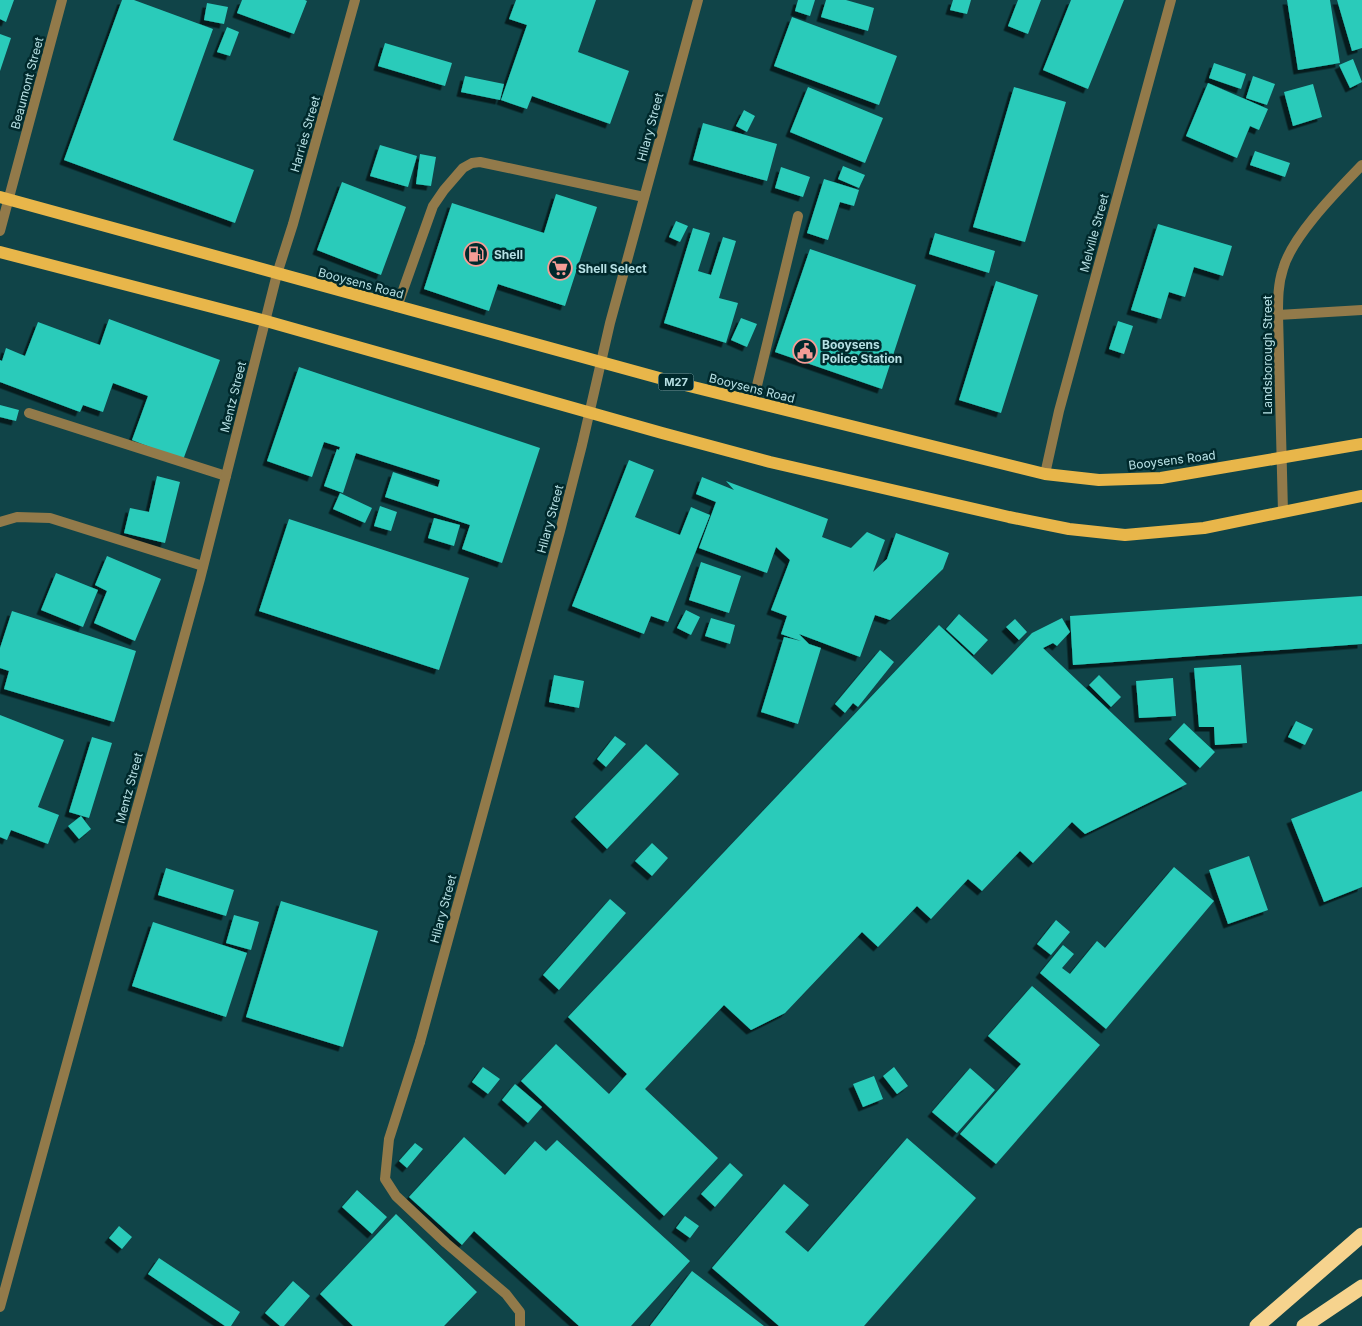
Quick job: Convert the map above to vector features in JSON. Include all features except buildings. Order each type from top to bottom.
[{"type":"highway","points":[[1257,1326],[1362,1234]]},
{"type":"highway","points":[[1304,1326],[1362,1287]]},
{"type":"main road","name":"Booysens Road","points":[[4,198],[602,362],[753,402],[1045,474],[1099,480],[1161,478],[1362,444]]},
{"type":"main road","points":[[0,252],[266,321],[770,462],[1008,517],[1069,529],[1125,535],[1204,528],[1362,496]]},
{"type":"street","name":"Beaumont Street","points":[[0,231],[4,198],[62,0]]},
{"type":"street","name":"Harries Street","points":[[277,274],[355,0]]},
{"type":"street","name":"Hilary Street","points":[[520,1326],[520,1312],[506,1294],[446,1243],[396,1196],[385,1179],[389,1139],[420,1042],[560,531],[644,197],[698,0]]},
{"type":"street","name":"Melville Street","points":[[1045,474],[1059,411],[1171,0]]},
{"type":"street","points":[[396,307],[432,206],[463,168],[472,163],[480,162],[644,197]]},
{"type":"street","name":"Landsborough Street","points":[[1282,512],[1278,315],[1281,278],[1290,251],[1304,230],[1362,165]]},
{"type":"street","points":[[753,402],[798,216]]},
{"type":"street","name":"Mentz Street","points":[[0,1307],[203,566],[277,274]]},
{"type":"street","points":[[1278,315],[1362,310]]},
{"type":"street","points":[[29,413],[226,476]]},
{"type":"street","points":[[0,522],[17,517],[50,518],[203,566]]},
{"type":"place","name":"Shell","points":[[476,254]]},
{"type":"place","name":"Shell Select","points":[[560,268]]},
{"type":"place","name":"Booysens Police Station","points":[[805,351]]}]
